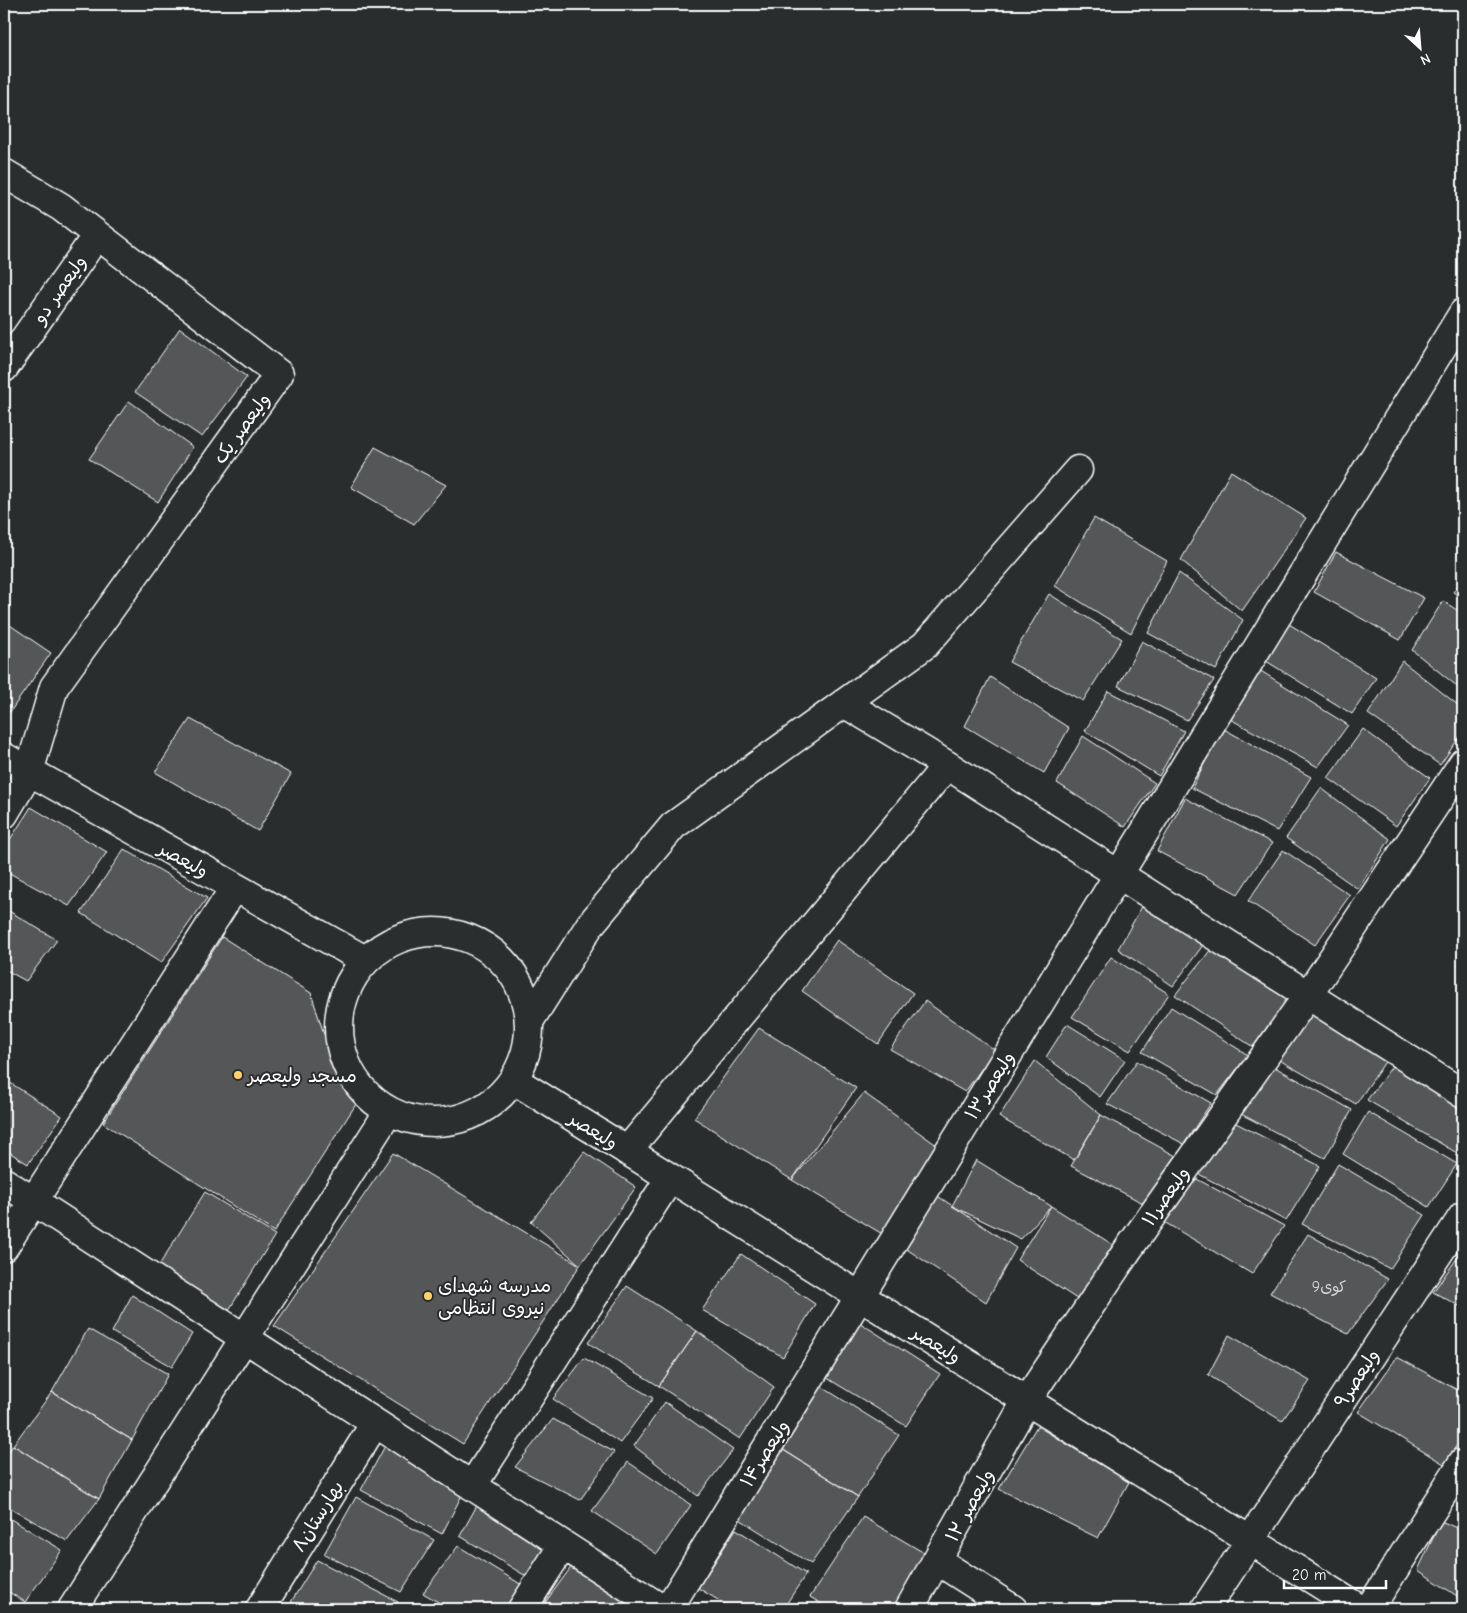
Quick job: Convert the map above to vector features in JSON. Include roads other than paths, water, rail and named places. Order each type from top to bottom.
[{"type":"street","name":"ولیعصر یک","points":[[4,173],[60,207],[279,374],[54,687],[29,772]]},
{"type":"street","name":"ولیعصر دو","points":[[4,368],[97,235]]},
{"type":"street","name":"ولیعصر۱۳","points":[[860,1296],[1463,313]]},
{"type":"street","points":[[530,1020],[590,925],[673,826],[925,645],[1078,470]]},
{"type":"street","points":[[844,703],[947,765],[1463,1094]]},
{"type":"street","name":"ولیعصر","points":[[4,758],[365,960]]},
{"type":"street","name":"ولیعصر۱۱","points":[[1027,1400],[1126,1251],[1308,995],[1463,763]]},
{"type":"street","points":[[627,1150],[947,765]]},
{"type":"street","points":[[4,814],[29,772]]},
{"type":"street","points":[[4,1247],[235,887]]},
{"type":"street","points":[[420,932],[452,932],[482,943],[506,963],[523,989],[530,1020],[527,1051],[514,1080],[495,1101],[487,1106],[470,1115],[443,1122],[415,1121],[389,1111],[365,1094],[348,1070],[339,1042],[339,1012],[348,984],[365,960],[390,941],[420,932]]},
{"type":"street","name":"ولیعصر","points":[[514,1080],[1360,1609]]},
{"type":"street","points":[[72,1609],[389,1111]]},
{"type":"street","points":[[472,1486],[670,1178]]},
{"type":"street","points":[[4,1182],[662,1609]]},
{"type":"street","name":"ولیعصر۹","points":[[1205,1609],[1463,1216]]},
{"type":"street","name":"ولیعصر۱۴","points":[[668,1609],[860,1296]]},
{"type":"street","name":"ولیعصر ۱۲","points":[[909,1609],[938,1561],[1027,1400]]},
{"type":"street","name":"بهارستان۸","points":[[260,1609],[375,1423]]},
{"type":"street","points":[[1369,1609],[1463,1462]]},
{"type":"street","points":[[522,1609],[562,1545]]},
{"type":"street","points":[[938,1561],[1013,1609]]},
{"type":"place","name":"مسجد ولیعصر","points":[[238,1075]]},
{"type":"place","name":"مدرسه شهدای نیروی انتظامی","points":[[428,1296]]}]
